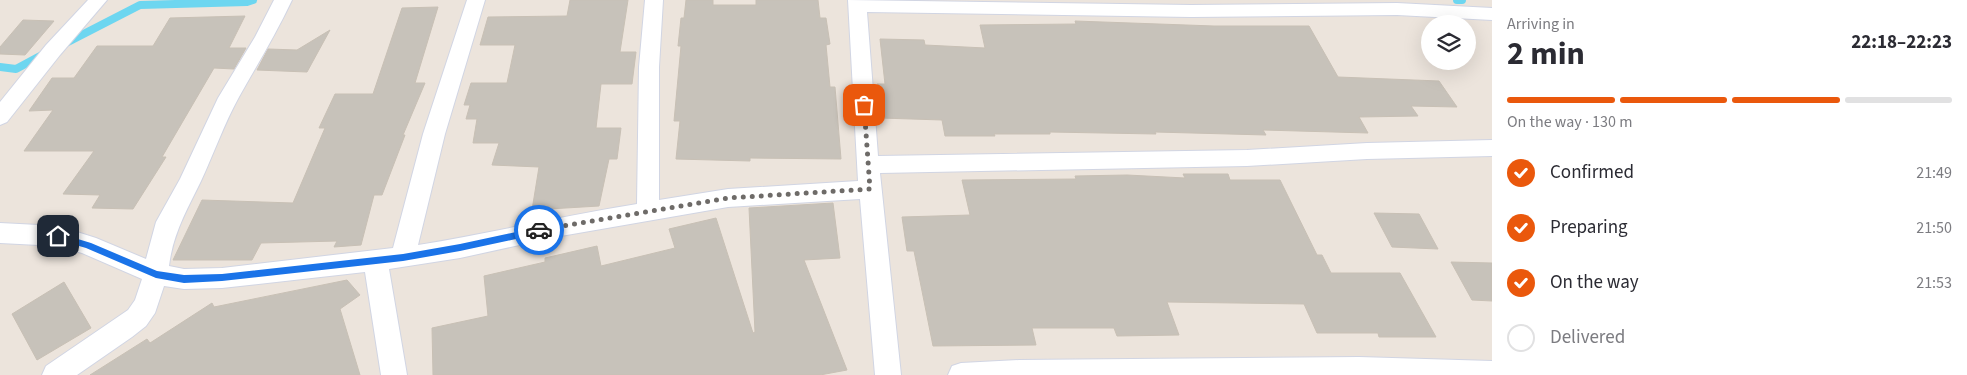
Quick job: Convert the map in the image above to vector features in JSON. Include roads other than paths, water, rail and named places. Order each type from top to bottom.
[{"type":"street","points":[[0,118],[52,50],[98,0]]},
{"type":"street","points":[[55,375],[137,318],[146,305],[156,274],[159,251],[168,222],[190,181],[228,98],[265,37],[283,0]]},
{"type":"street","points":[[403,257],[434,134],[476,0]]},
{"type":"street","points":[[648,212],[649,67],[654,0]]},
{"type":"street","points":[[888,375],[870,189],[857,3],[1191,11],[1397,9],[1492,14]]},
{"type":"street","points":[[868,164],[1247,158],[1366,151],[1492,148]]},
{"type":"street","points":[[0,233],[58,236],[88,245],[156,274],[184,279],[222,278],[403,257],[460,248],[561,226],[728,198],[870,189]]},
{"type":"street","points":[[375,260],[394,375]]},
{"type":"street","points":[[961,375],[1019,372],[1359,369],[1492,373]]},
{"type":"waterway","points":[[66,43],[140,5],[247,2],[253,0]]},
{"type":"waterway","points":[[1457,0],[1462,0]]},
{"type":"waterway","points":[[0,67],[16,69],[42,55]]}]
